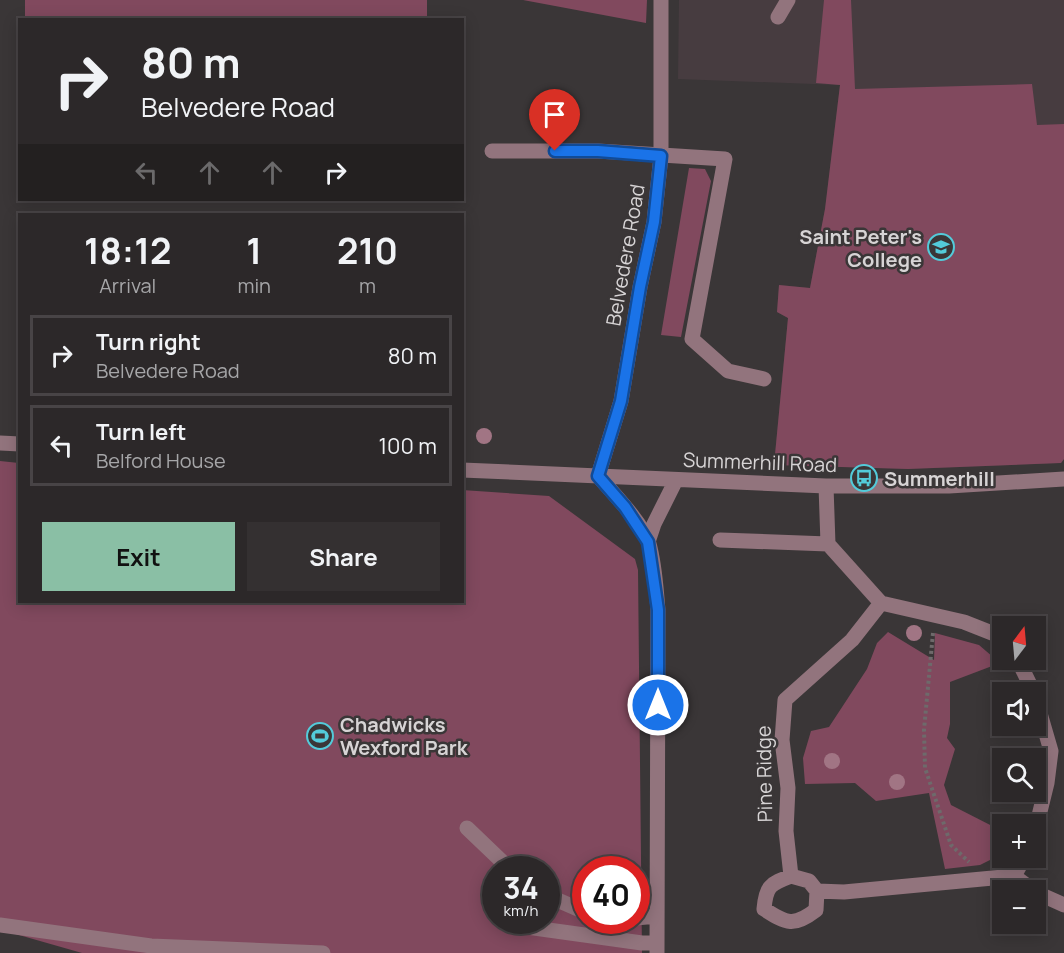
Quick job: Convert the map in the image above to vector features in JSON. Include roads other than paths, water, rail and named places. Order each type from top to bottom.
[{"type":"street","name":"Belvedere Road","points":[[598,476],[621,401],[640,287],[654,222],[661,156],[662,0]]},
{"type":"street","points":[[778,17],[789,0]]},
{"type":"street","points":[[492,151],[598,151],[725,159],[692,339],[728,371],[764,379]]},
{"type":"street","points":[[0,443],[18,444]]},
{"type":"street","name":"Summerhill Road","points":[[464,470],[826,486],[949,486],[1064,479]]},
{"type":"street","points":[[560,932],[642,943],[657,948],[658,610],[648,542],[625,507],[598,476]]},
{"type":"street","points":[[648,542],[675,480]]},
{"type":"street","points":[[826,486],[828,544],[881,603],[964,622],[992,633]]},
{"type":"street","points":[[720,540],[828,544]]},
{"type":"street","name":"Pine Ridge","points":[[791,876],[786,831],[788,788],[782,740],[785,700],[852,640],[881,603]]},
{"type":"street","points":[[1039,814],[1057,751],[1046,722]]},
{"type":"street","points":[[467,828],[496,856]]},
{"type":"street","points":[[1014,876],[1018,868]]},
{"type":"street","points":[[791,876],[809,881],[817,891],[816,910],[801,921],[783,922],[764,909],[765,894],[773,883],[791,876]]},
{"type":"street","points":[[817,891],[844,892],[1014,876],[1020,880]]},
{"type":"street","points":[[1046,896],[1064,905]]},
{"type":"street","points":[[650,917],[657,916]]},
{"type":"street","points":[[0,925],[150,946],[323,953]]},
{"type":"place","name":"Saint Peter's College","points":[[941,247]]},
{"type":"place","name":"Summerhill","points":[[864,478]]},
{"type":"place","name":"Chadwicks Wexford Park","points":[[320,736]]}]
